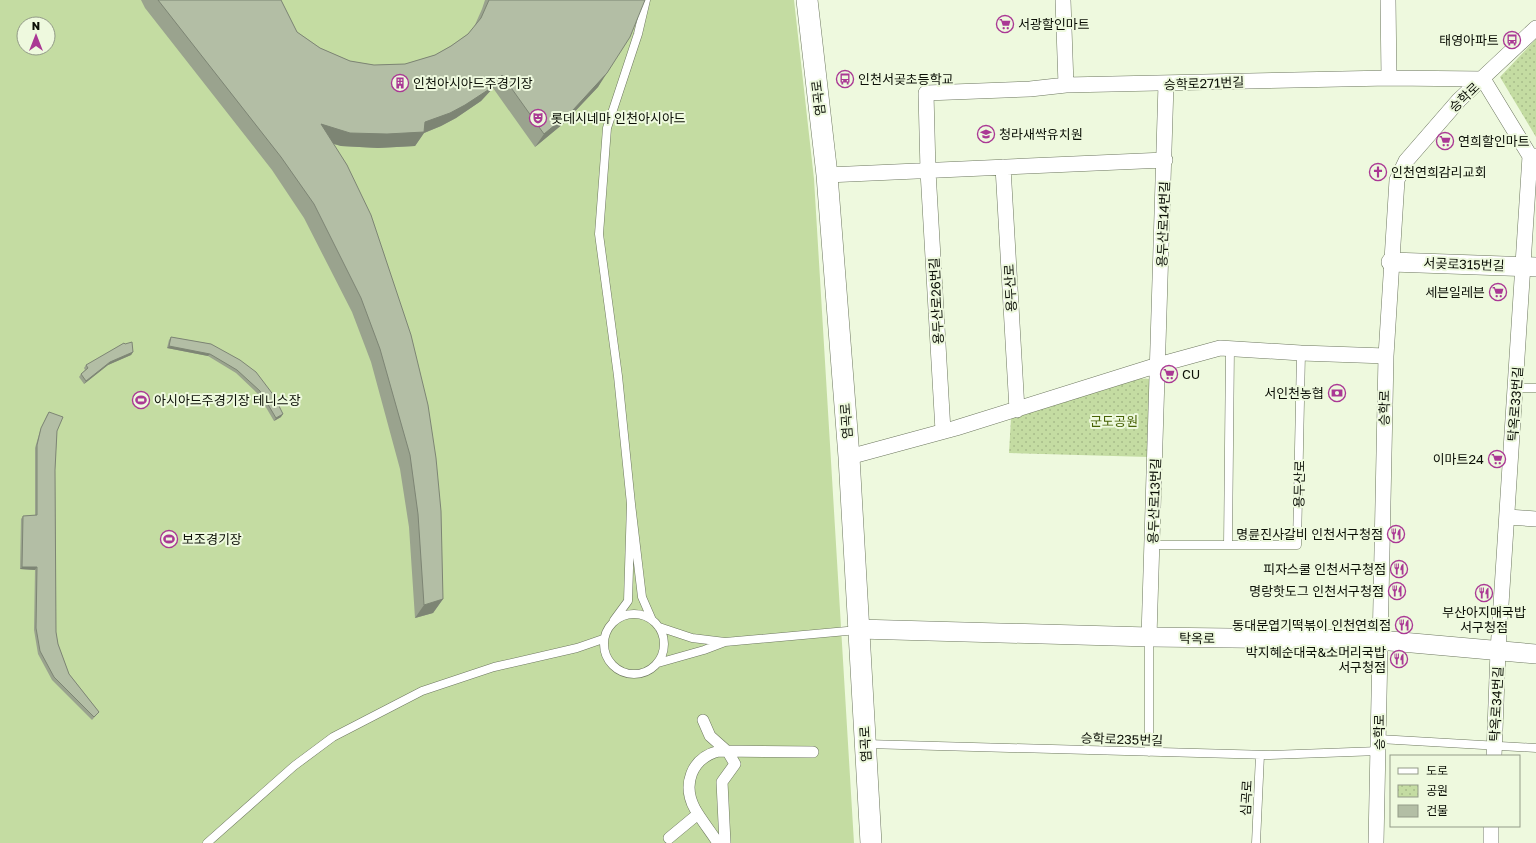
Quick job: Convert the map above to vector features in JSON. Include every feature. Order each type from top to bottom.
[{"type":"main road","name":"염곡로","points":[[807,0],[828,175],[849,457],[871,843]]},
{"type":"street","points":[[1063,0],[1066,85]]},
{"type":"street","points":[[1388,0],[1389,78]]},
{"type":"street","name":"승학로","points":[[1376,843],[1386,356],[1397,180],[1406,161],[1459,100],[1536,28]]},
{"type":"street","name":"승학로271번길","points":[[926,93],[1030,89],[1066,85],[1389,78],[1483,79]]},
{"type":"street","points":[[1483,79],[1533,156]]},
{"type":"street","name":"용두산로14번길","points":[[1158,365],[1166,84]]},
{"type":"street","name":"용두산로26번길","points":[[926,93],[928,171],[943,430]]},
{"type":"street","name":"탁옥로33번길","points":[[1498,651],[1516,388],[1530,267],[1533,156]]},
{"type":"street","points":[[828,175],[1165,160]]},
{"type":"street","name":"용두산로","points":[[1003,167],[1017,410]]},
{"type":"street","name":"서곶로315번길","points":[[1391,262],[1530,267]]},
{"type":"street","points":[[849,457],[1017,410],[1158,365],[1220,348],[1386,356]]},
{"type":"street","name":"용두산로13번길","points":[[1149,638],[1158,365]]},
{"type":"street","points":[[1508,518],[1536,519]]},
{"type":"street","name":"탁옥로","points":[[858,630],[1149,638],[1379,640],[1536,654]]},
{"type":"street","name":"탁옥로34번길","points":[[1494,751],[1498,651]]},
{"type":"street","points":[[703,720],[710,736],[728,752],[735,764],[722,782],[725,843]]},
{"type":"street","points":[[718,843],[698,814],[693,803],[689,787],[689,779],[692,769],[697,762],[710,753],[718,751],[813,752]]},
{"type":"street","points":[[669,838],[698,814]]},
{"type":"street","points":[[1491,827],[1491,843]]},
{"type":"lane","points":[[646,0],[638,34],[607,128],[599,234],[618,376],[642,597],[652,620]]},
{"type":"lane","points":[[1228,546],[1230,348]]},
{"type":"lane","name":"용두산로","points":[[1153,546],[1297,546],[1301,353]]},
{"type":"lane","points":[[1516,388],[1536,388]]},
{"type":"lane","points":[[631,504],[628,601],[607,628],[603,639],[603,648],[606,658],[613,667],[622,672],[632,675],[642,674],[658,663],[704,650],[724,642]]},
{"type":"lane","points":[[614,620],[624,615],[634,613],[644,615],[659,626],[692,638],[724,642],[858,630]]},
{"type":"lane","points":[[658,663],[663,654],[664,645],[663,635],[659,626]]},
{"type":"lane","points":[[1149,638],[1149,752]]},
{"type":"lane","points":[[207,843],[294,766],[333,737],[415,694],[494,667],[577,648],[603,639]]},
{"type":"lane","name":"승학로235번길","points":[[865,744],[1260,755],[1379,745],[1494,751],[1536,748]]},
{"type":"lane","name":"심곡로","points":[[1256,843],[1260,755]]},
{"type":"green space","points":[[0,0],[794,0],[814,179],[854,843],[0,843]]},
{"type":"green space","points":[[1536,39],[1536,137],[1500,77]]},
{"type":"green space","name":"군도공원","points":[[1130,378],[1152,379],[1149,457],[1009,453],[1011,418]]},
{"type":"building","name":"인천아시아드주경기장","points":[[158,0],[281,0],[297,32],[320,48],[350,61],[374,65],[405,64],[435,55],[451,46],[468,34],[481,18],[489,0],[645,0],[630,37],[607,73],[573,110],[544,134],[502,75],[491,88],[465,105],[450,113],[425,122],[424,132],[387,134],[350,133],[321,124],[347,165],[371,215],[411,335],[428,405],[436,458],[441,511],[443,599],[424,605],[418,514],[410,455],[380,349],[361,298],[314,204],[281,157]]},
{"type":"building","points":[[171,337],[211,344],[240,360],[256,372],[278,401],[277,402],[283,414],[276,418],[260,391],[237,370],[210,354],[169,346]]},
{"type":"building","points":[[132,342],[133,352],[110,362],[86,381],[81,374],[88,368],[86,365],[124,343]]},
{"type":"building","points":[[49,412],[63,417],[57,431],[55,470],[56,632],[58,644],[69,674],[99,712],[94,717],[54,677],[40,651],[36,628],[37,567],[22,567],[23,516],[37,515],[37,445],[41,428]]},
{"type":"place","name":"서광할인마트","points":[[1005,24]]},
{"type":"place","name":"태영아파트","points":[[1512,40]]},
{"type":"place","name":"인천서곶초등학교","points":[[845,79]]},
{"type":"place","name":"인천아시아드주경기장","points":[[400,83]]},
{"type":"place","name":"롯데시네마 인천아시아드","points":[[538,118]]},
{"type":"place","name":"청라새싹유치원","points":[[986,134]]},
{"type":"place","name":"연희할인마트","points":[[1445,141]]},
{"type":"place","name":"인천연희감리교회","points":[[1378,172]]},
{"type":"place","name":"세븐일레븐","points":[[1498,292]]},
{"type":"place","name":"CU","points":[[1169,374]]},
{"type":"place","name":"서인천농협","points":[[1337,393]]},
{"type":"place","name":"아시아드주경기장 테니스장","points":[[141,400]]},
{"type":"place","name":"이마트24","points":[[1497,459]]},
{"type":"place","name":"명륜진사갈비 인천서구청점","points":[[1396,534]]},
{"type":"place","name":"보조경기장","points":[[169,539]]},
{"type":"place","name":"피자스쿨 인천서구청점","points":[[1399,569]]},
{"type":"place","name":"명랑핫도그 인천서구청점","points":[[1397,591]]},
{"type":"place","name":"부산아지매국밥 서구청점","points":[[1484,593]]},
{"type":"place","name":"동대문엽기떡볶이 인천연희점","points":[[1404,625]]},
{"type":"place","name":"박지혜순대국&소머리국밥 서구청점","points":[[1399,659]]}]
